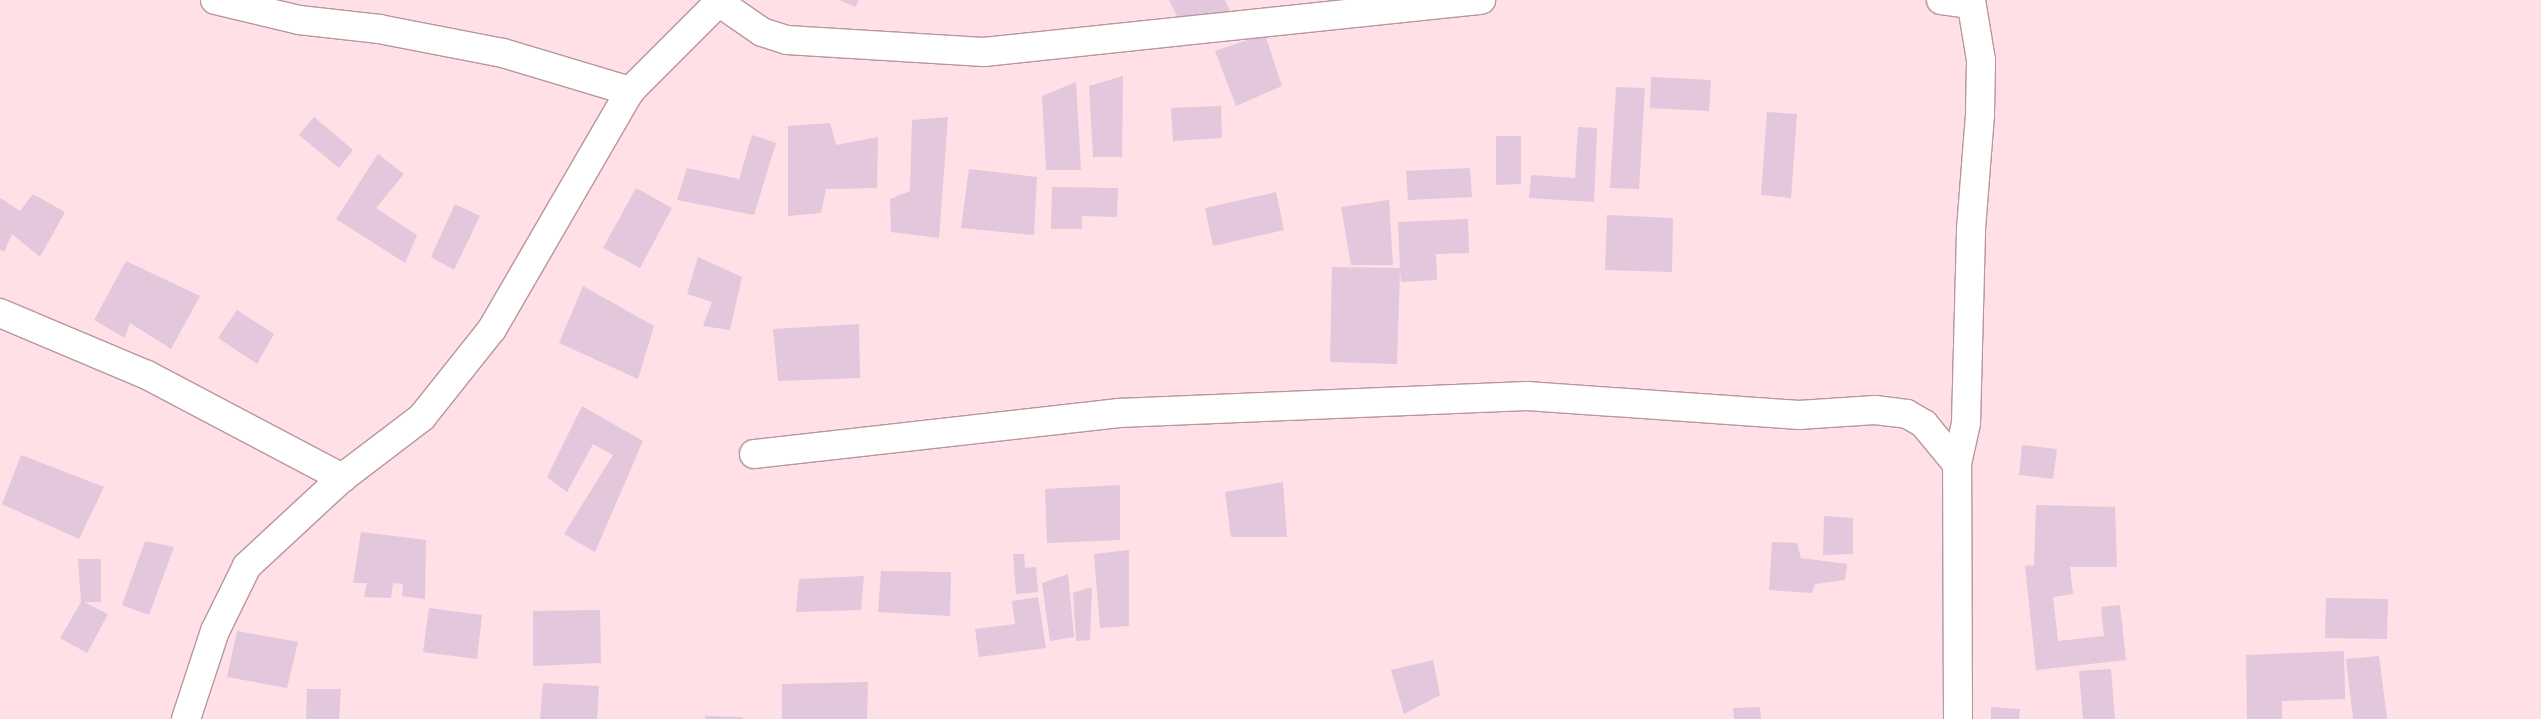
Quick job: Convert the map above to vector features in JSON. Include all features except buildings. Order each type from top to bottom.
[{"type":"street","points":[[215,0],[299,20],[484,49],[630,91]]},
{"type":"street","points":[[186,719],[215,631],[248,566],[342,478],[422,417],[492,328],[630,91],[721,1],[762,32],[787,40],[984,52],[1481,0]]},
{"type":"street","points":[[1941,0],[1970,2],[1981,60],[1980,114],[1971,229],[1966,423],[1957,464],[1958,719]]},
{"type":"street","points":[[0,313],[147,375],[342,478]]},
{"type":"street","points":[[754,454],[1119,413],[1527,396],[1799,415],[1875,410],[1907,414],[1924,424],[1957,464]]}]
